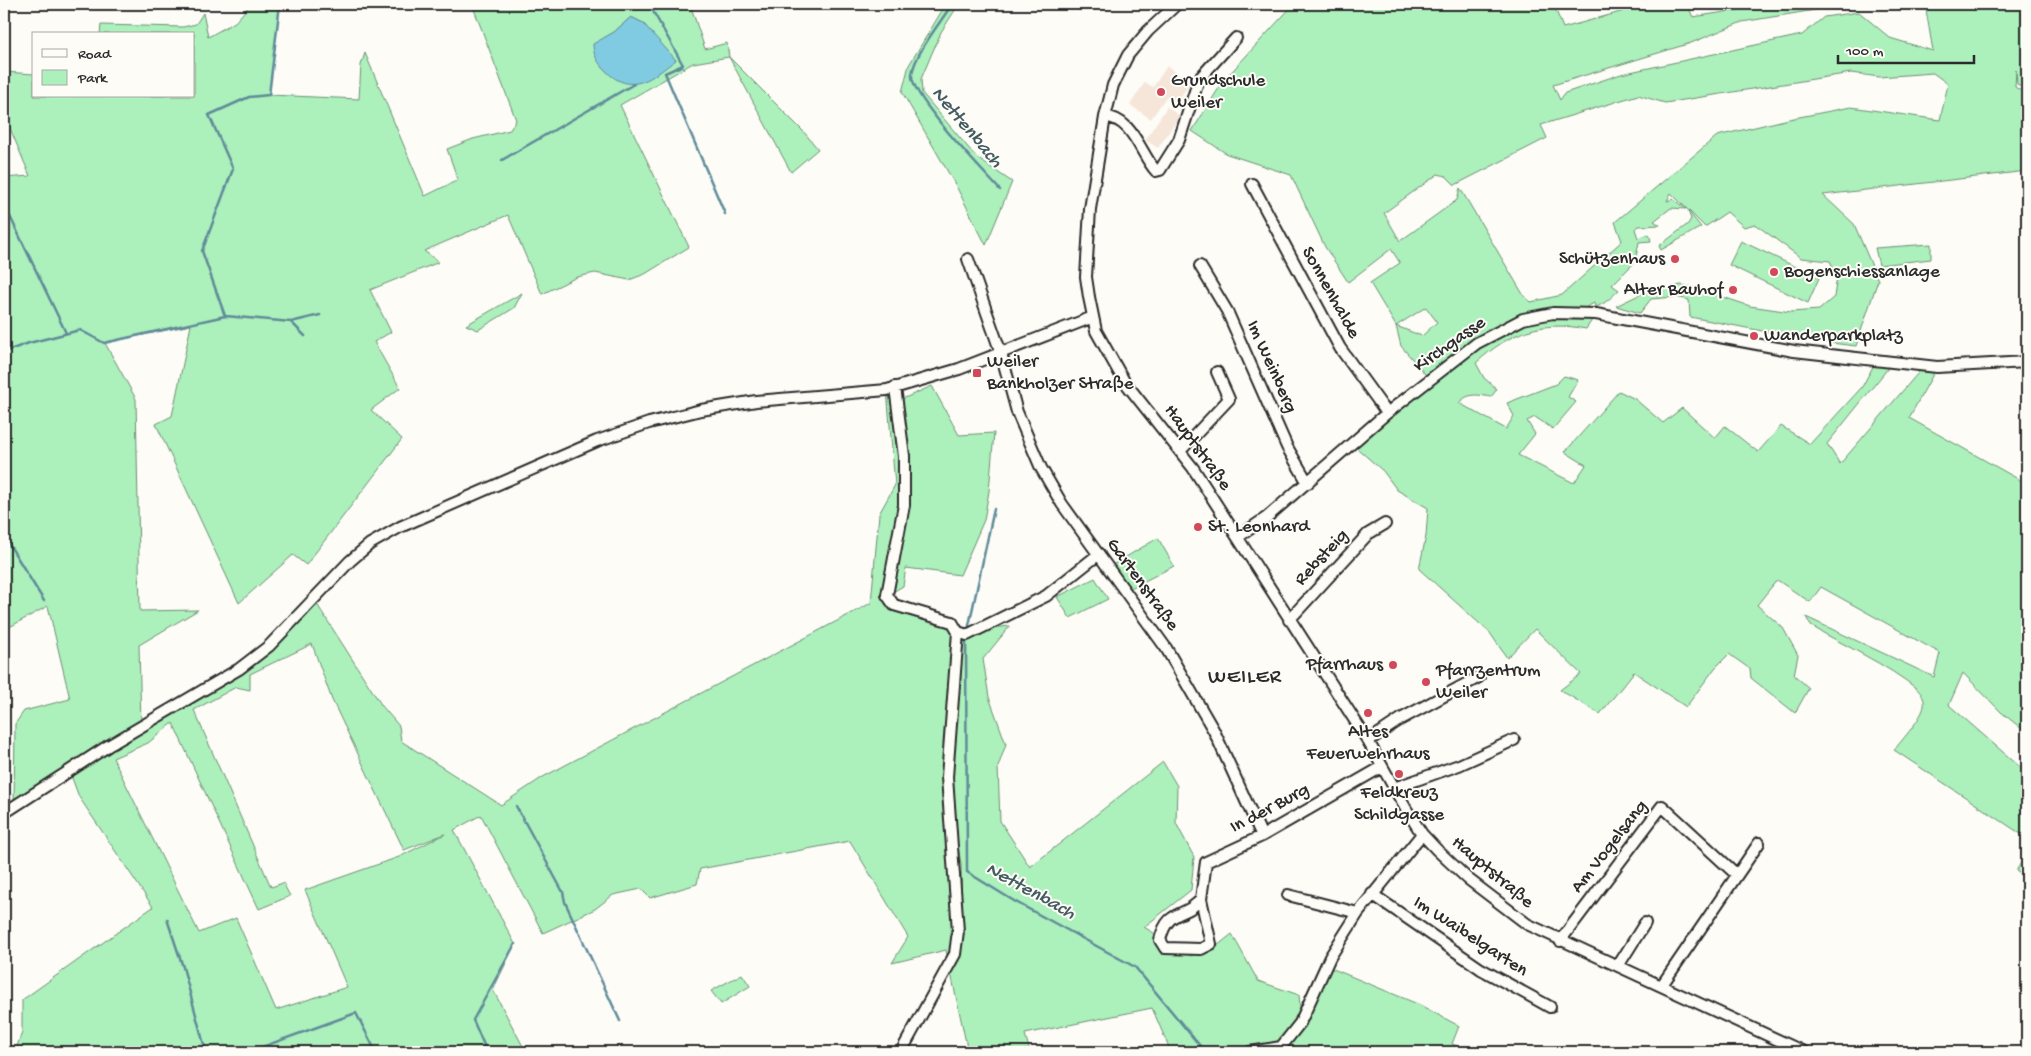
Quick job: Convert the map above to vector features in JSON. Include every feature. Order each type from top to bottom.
[{"type":"street","name":"Hauptstraße","points":[[1177,4],[1148,31],[1128,55],[1113,86],[1105,117],[1090,209],[1086,277],[1093,317],[1099,336],[1124,381],[1181,450],[1368,741],[1422,834],[1458,870],[1527,924],[1560,941],[1662,985],[1804,1052]]},
{"type":"street","points":[[1105,117],[1120,122],[1135,137],[1151,165],[1156,171],[1160,170],[1179,140],[1199,79],[1236,38]]},
{"type":"street","name":"Sonnenhalde","points":[[1252,184],[1340,348],[1388,413]]},
{"type":"street","name":"Gartenstraße","points":[[968,259],[1001,353],[1017,412],[1041,468],[1062,504],[1166,648],[1192,691],[1214,731],[1262,836]]},
{"type":"street","name":"Im Weinberg","points":[[1200,266],[1226,311],[1287,447],[1308,483]]},
{"type":"street","name":"Kirchgasse","points":[[1238,537],[1266,518],[1388,413],[1477,343],[1523,319],[1553,313],[1596,314],[1794,351],[1937,367],[2027,362]]},
{"type":"street","points":[[4,813],[108,746],[239,669],[269,646],[350,561],[370,544],[400,527],[597,441],[648,423],[701,410],[756,401],[887,390],[928,379],[1093,317]]},
{"type":"street","points":[[1181,450],[1229,399],[1217,372]]},
{"type":"street","points":[[895,387],[904,456],[904,505],[887,595],[894,605],[952,622],[958,632],[946,776],[958,931],[955,954],[901,1052]]},
{"type":"street","name":"Rebsteig","points":[[1289,620],[1368,534],[1385,524]]},
{"type":"street","points":[[958,632],[967,635],[1046,596],[1099,554]]},
{"type":"street","points":[[1368,741],[1401,719],[1480,677]]},
{"type":"street","points":[[1394,788],[1459,764],[1514,740]]},
{"type":"street","name":"In der Burg","points":[[1201,899],[1195,906],[1171,917],[1163,930],[1160,940],[1165,948],[1176,950],[1201,949],[1211,944],[1201,899],[1206,862],[1262,836],[1382,767]]},
{"type":"street","name":"Am Vogelsang","points":[[1560,941],[1662,806],[1738,875]]},
{"type":"street","points":[[1250,1052],[1281,1047],[1300,1023],[1330,957],[1358,913],[1422,834]]},
{"type":"street","points":[[1662,985],[1759,843]]},
{"type":"street","name":"Im Waibelgarten","points":[[1372,894],[1481,969],[1550,1007]]},
{"type":"street","points":[[1288,895],[1358,913]]},
{"type":"street","points":[[1618,966],[1645,923]]},
{"type":"shaded area","name":"Grundschule Weiler","points":[[1167,66],[1191,82],[1176,103],[1166,97],[1151,119],[1130,105],[1145,82],[1153,87]]},
{"type":"shaded area","points":[[1167,107],[1180,116],[1158,148],[1145,140]]},
{"type":"green space","points":[[251,4],[280,4],[269,95],[359,99],[361,65],[365,53],[425,196],[458,180],[447,149],[473,139],[510,130],[516,120],[472,4],[690,4],[705,49],[727,43],[729,57],[693,63],[620,105],[689,247],[645,274],[629,280],[595,273],[577,277],[542,294],[508,215],[424,251],[439,262],[370,290],[391,332],[374,342],[400,388],[371,410],[402,439],[306,565],[293,555],[239,603],[156,424],[172,416],[191,325],[105,343],[136,399],[140,611],[198,610],[139,645],[141,726],[239,669],[313,598],[382,706],[399,726],[401,741],[501,805],[543,777],[871,603],[879,514],[895,485],[887,390],[900,400],[932,386],[959,435],[994,433],[989,491],[984,520],[960,575],[906,568],[903,586],[888,595],[894,605],[952,622],[958,632],[1010,626],[983,659],[989,697],[1006,744],[998,767],[1000,821],[1030,867],[1163,762],[1177,786],[1176,823],[1194,857],[1191,890],[1144,927],[1191,956],[1217,946],[1232,934],[1258,981],[1299,995],[1300,1006],[1310,1009],[1326,966],[1420,1005],[1459,1026],[1452,1044],[1473,1052],[1303,1052],[1286,1044],[1217,1052],[1171,1052],[1152,1008],[1025,1034],[1030,1052],[968,1052],[946,950],[892,963],[908,937],[850,841],[700,869],[697,884],[650,898],[641,889],[613,895],[595,909],[543,933],[481,815],[454,830],[515,944],[493,990],[526,1052],[15,1052],[22,1032],[22,1000],[153,907],[79,797],[69,770],[14,806],[15,724],[24,711],[70,699],[48,606],[4,630],[4,178],[30,176],[4,114],[4,72],[32,74],[32,98],[195,98],[195,32],[100,32],[101,25],[183,27],[196,24],[203,13],[208,37],[235,22]],"holes":[[[631,17],[643,23],[655,38],[593,45],[614,32]],[[312,644],[332,700],[404,850],[445,834],[399,857],[305,890],[347,987],[276,1010],[236,918],[199,933],[113,758],[148,743],[173,723],[259,909],[290,896],[283,883],[271,887],[194,710],[236,687],[250,690],[250,674]],[[948,785],[961,864],[962,919]]]},
{"type":"green space","points":[[946,4],[959,4],[941,32],[921,79],[922,93],[977,158],[1012,182],[986,245],[956,186],[902,92],[909,65]]},
{"type":"green space","points":[[1294,4],[1564,4],[1555,8],[1563,28],[1649,4],[1687,4],[1693,17],[1776,4],[1827,4],[1827,8],[1742,22],[1691,43],[1553,85],[1560,100],[1565,93],[1621,74],[1802,35],[1824,17],[1859,12],[1890,38],[1933,51],[1925,4],[2027,4],[2027,91],[2017,84],[2016,70],[2015,87],[2027,95],[2027,171],[1823,195],[1854,224],[1878,280],[1856,346],[1814,341],[1690,317],[1689,300],[1676,297],[1651,299],[1640,313],[1616,306],[1641,294],[1681,285],[1750,306],[1791,312],[1819,310],[1834,297],[1837,276],[1830,261],[1801,258],[1755,224],[1744,227],[1727,212],[1705,227],[1671,193],[1667,201],[1673,199],[1686,209],[1671,208],[1654,221],[1660,225],[1639,226],[1635,229],[1638,238],[1649,234],[1651,241],[1639,242],[1635,262],[1612,285],[1619,290],[1602,304],[1595,307],[1594,303],[1576,313],[1596,314],[1586,329],[1555,326],[1540,328],[1514,336],[1501,343],[1476,363],[1484,378],[1497,389],[1491,397],[1470,396],[1459,403],[1506,429],[1514,416],[1507,403],[1556,384],[1564,376],[1578,380],[1568,397],[1576,402],[1553,429],[1535,417],[1527,421],[1535,434],[1518,455],[1574,483],[1586,465],[1565,452],[1619,391],[1635,399],[1663,423],[1682,408],[1715,438],[1725,426],[1758,452],[1781,426],[1810,444],[1862,387],[1877,359],[1893,362],[1827,444],[1840,464],[1924,366],[1937,367],[1909,418],[2027,484],[2027,733],[2001,712],[1963,673],[1949,705],[2027,773],[2027,838],[1894,750],[1920,717],[1924,706],[1922,695],[1917,689],[1892,671],[1811,626],[1806,617],[1934,677],[1940,653],[1821,587],[1810,602],[1777,580],[1757,605],[1783,628],[1798,655],[1794,675],[1809,688],[1795,713],[1751,678],[1750,669],[1729,654],[1715,668],[1686,707],[1634,672],[1600,714],[1560,690],[1581,674],[1535,629],[1507,658],[1490,633],[1419,569],[1426,536],[1428,508],[1397,490],[1383,471],[1352,444],[1430,380],[1401,346],[1396,326],[1370,283],[1400,263],[1391,249],[1348,282],[1325,247],[1291,175],[1227,154],[1192,131],[1224,80]],"holes":[[[1851,73],[1879,77],[1933,73],[1948,84],[1940,120],[1851,107],[1717,136],[1615,222],[1622,241],[1562,295],[1531,302],[1524,296],[1460,188],[1457,200],[1400,241],[1384,213],[1438,174],[1446,176],[1455,185],[1547,138],[1541,125],[1638,95],[1665,103]],[[1426,307],[1437,322],[1422,336],[1396,326]]]},
{"type":"green space","points":[[729,57],[803,131],[818,149],[791,172]]},
{"type":"green space","points":[[1688,211],[1701,227],[1661,250],[1659,246],[1688,224],[1691,219]]},
{"type":"green space","name":"Bogenschiessanlage","points":[[1741,241],[1819,278],[1808,303],[1729,265]]},
{"type":"green space","points":[[1931,244],[1931,259],[1879,265],[1875,248]]},
{"type":"green space","points":[[522,293],[514,308],[478,330],[466,325]]},
{"type":"green space","points":[[1158,538],[1174,566],[1125,591],[1109,567]]},
{"type":"green space","points":[[1095,578],[1108,599],[1070,618],[1057,597]]},
{"type":"green space","points":[[2027,853],[2027,879],[2016,871]]},
{"type":"green space","points":[[742,974],[750,986],[721,1004],[711,991]]},
{"type":"water","points":[[631,17],[643,23],[676,60],[651,78],[642,82],[625,83],[606,71],[596,59],[593,44],[614,32]]},
{"type":"waterway","points":[[4,352],[29,343],[80,330],[104,343],[225,316],[202,251],[233,169],[209,115],[249,97],[269,95],[280,4]]},
{"type":"waterway","points":[[649,4],[683,65],[665,73],[725,214]]},
{"type":"waterway","name":"Nettenbach","points":[[952,4],[918,57],[912,74],[914,84],[948,133],[1000,190]]},
{"type":"waterway","points":[[502,160],[634,84]]},
{"type":"waterway","points":[[4,204],[66,333]]},
{"type":"waterway","points":[[291,322],[320,315]]},
{"type":"waterway","points":[[225,316],[291,322],[305,336]]},
{"type":"waterway","name":"Nettenbach","points":[[968,630],[994,509]]},
{"type":"waterway","points":[[4,536],[44,601]]},
{"type":"waterway","name":"Nettenbach","points":[[966,639],[967,872],[1014,901],[1135,967],[1205,1052]]},
{"type":"waterway","points":[[516,806],[563,892],[565,902],[620,1021]]},
{"type":"waterway","points":[[167,919],[183,967],[206,1052]]},
{"type":"waterway","points":[[487,1052],[473,1020],[515,944]]},
{"type":"waterway","points":[[248,1052],[356,1013],[376,1052]]},
{"type":"waterway","name":"Nettenbach","points":[[1283,1050],[1291,1049],[1301,1052]]},
{"type":"place","name":"Grundschule Weiler","points":[[1161,92]]},
{"type":"place","name":"Schützenhaus","points":[[1675,259]]},
{"type":"place","name":"Bogenschiessanlage","points":[[1774,272]]},
{"type":"place","name":"Alter Bauhof","points":[[1733,290]]},
{"type":"place","name":"Wanderparkplatz","points":[[1754,336]]},
{"type":"place","name":"Weiler Bankholzer Straße","points":[[977,373]]},
{"type":"place","name":"St. Leonhard","points":[[1198,527]]},
{"type":"place","name":"Pfarrhaus","points":[[1393,665]]},
{"type":"place","name":"Pfarrzentrum Weiler","points":[[1426,682]]},
{"type":"place","name":"Altes Feuerwehrhaus","points":[[1368,713]]},
{"type":"place","name":"Feldkreuz Schildgasse","points":[[1399,774]]},
{"type":"district","name":"WEILER","points":[[1245,678]]}]
